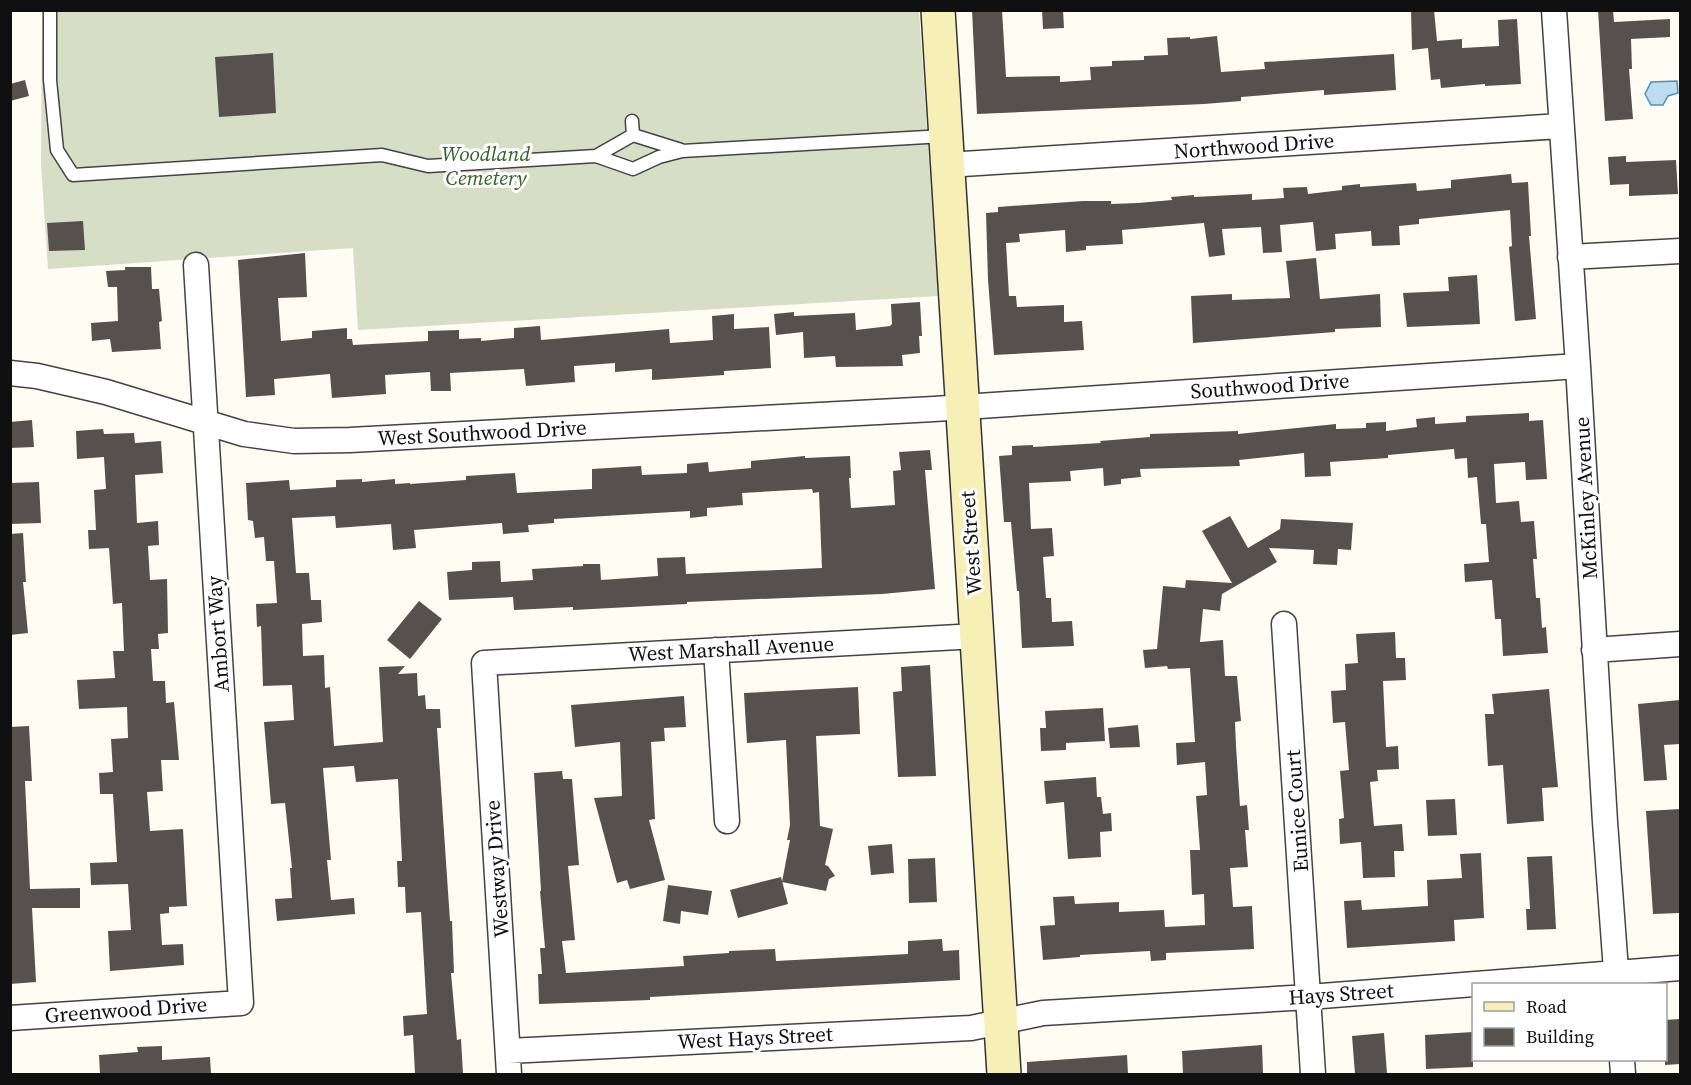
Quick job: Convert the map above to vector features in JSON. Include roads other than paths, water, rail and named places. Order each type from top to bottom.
[{"type":"main road","name":"West Street","points":[[938,10],[1004,1074]]},
{"type":"street","name":"McKinley Avenue","points":[[1554,10],[1617,978]]},
{"type":"street","name":"Northwood Drive","points":[[946,151],[1561,126]]},
{"type":"street","points":[[1570,258],[1680,251]]},
{"type":"street","name":"Ambort Way","points":[[196,265],[241,1003]]},
{"type":"street","name":"Southwood Drive","points":[[962,406],[1578,366]]},
{"type":"street","name":"West Southwood Drive","points":[[10,373],[37,376],[106,392],[244,434],[294,441],[350,440],[962,406]]},
{"type":"street","name":"Eunice Court","points":[[1284,624],[1314,1074]]},
{"type":"street","name":"West Marshall Avenue","points":[[484,663],[977,636]]},
{"type":"street","points":[[1594,650],[1680,644]]},
{"type":"street","points":[[716,650],[727,821]]},
{"type":"street","name":"Westway Drive","points":[[484,663],[509,1063]]},
{"type":"street","name":"Hays Street","points":[[1536,983],[1617,978],[1680,968]]},
{"type":"street","name":"Hays Street","points":[[1001,1021],[1043,1012],[1472,987]]},
{"type":"street","name":"Greenwood Drive","points":[[10,1018],[241,1003]]},
{"type":"street","name":"West Hays Street","points":[[509,1063],[970,1028],[1001,1021]]},
{"type":"lane","points":[[50,10],[51,80],[57,150],[73,175],[382,156],[428,166],[596,156],[633,170],[659,157],[682,151],[946,151]]},
{"type":"lane","points":[[632,121],[633,135]]},
{"type":"lane","points":[[596,156],[633,135],[682,151]]},
{"type":"water","points":[[1677,81],[1678,93],[1668,96],[1663,105],[1651,105],[1645,94],[1651,82]]},
{"type":"park label","name":"Woodland Cemetery","points":[[486,166]]}]
